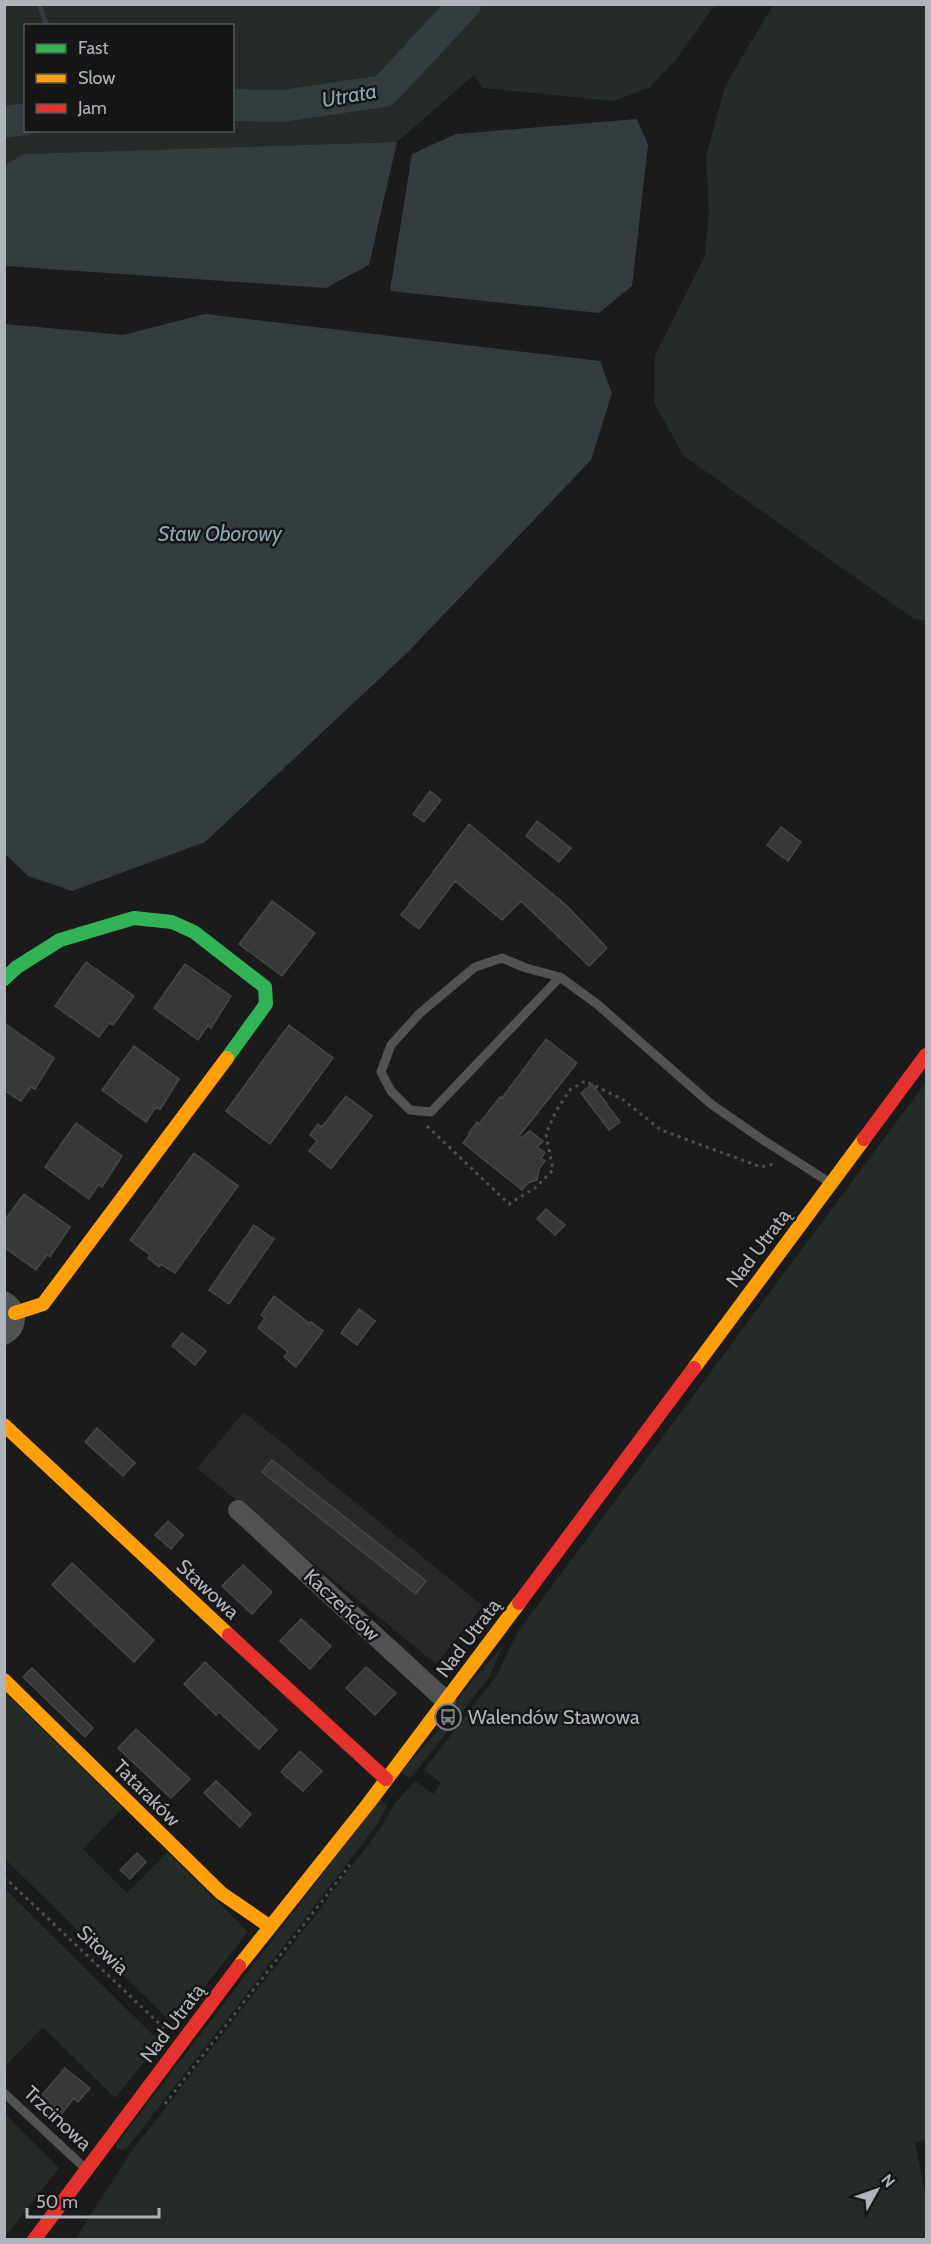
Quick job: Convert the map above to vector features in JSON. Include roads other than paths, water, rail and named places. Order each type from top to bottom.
[{"type":"street","points":[[4,979],[17,967],[60,940],[134,918],[172,922],[194,932],[265,987],[266,1004],[43,1304],[10,1307],[15,1324],[4,1335]]},
{"type":"street","name":"Nad Utratą","points":[[34,2240],[269,1926],[446,1701],[927,1055]]},
{"type":"street","name":"Stawowa","points":[[4,1425],[386,1779]]},
{"type":"street","name":"Kaczeńców","points":[[238,1510],[446,1701]]},
{"type":"street","name":"Tataraków","points":[[4,1680],[220,1893],[269,1926]]},
{"type":"lane","points":[[560,977],[431,1112],[410,1110],[391,1091],[381,1072],[391,1045],[420,1013],[475,967],[502,958],[525,968],[560,977],[597,1004],[711,1104],[831,1183]]},
{"type":"lane","name":"Trzcinowa","points":[[4,2093],[87,2169]]},
{"type":"water","points":[[637,119],[648,145],[632,286],[599,313],[390,291],[412,154],[456,134]]},
{"type":"water","points":[[397,142],[369,265],[326,288],[5,266],[5,165],[24,154]]},
{"type":"water","name":"Staw Oborowy","points":[[205,314],[600,361],[612,393],[591,460],[407,653],[205,842],[72,891],[28,876],[5,854],[5,324],[123,335]]},
{"type":"waterway","points":[[39,4],[46,24]]},
{"type":"waterway","name":"Utrata","points":[[234,105],[282,106],[384,91],[465,4]]},
{"type":"waterway","name":"Utrata","points":[[4,122],[24,119]]},
{"type":"place","name":"Walendów Stawowa","points":[[448,1717]]}]
